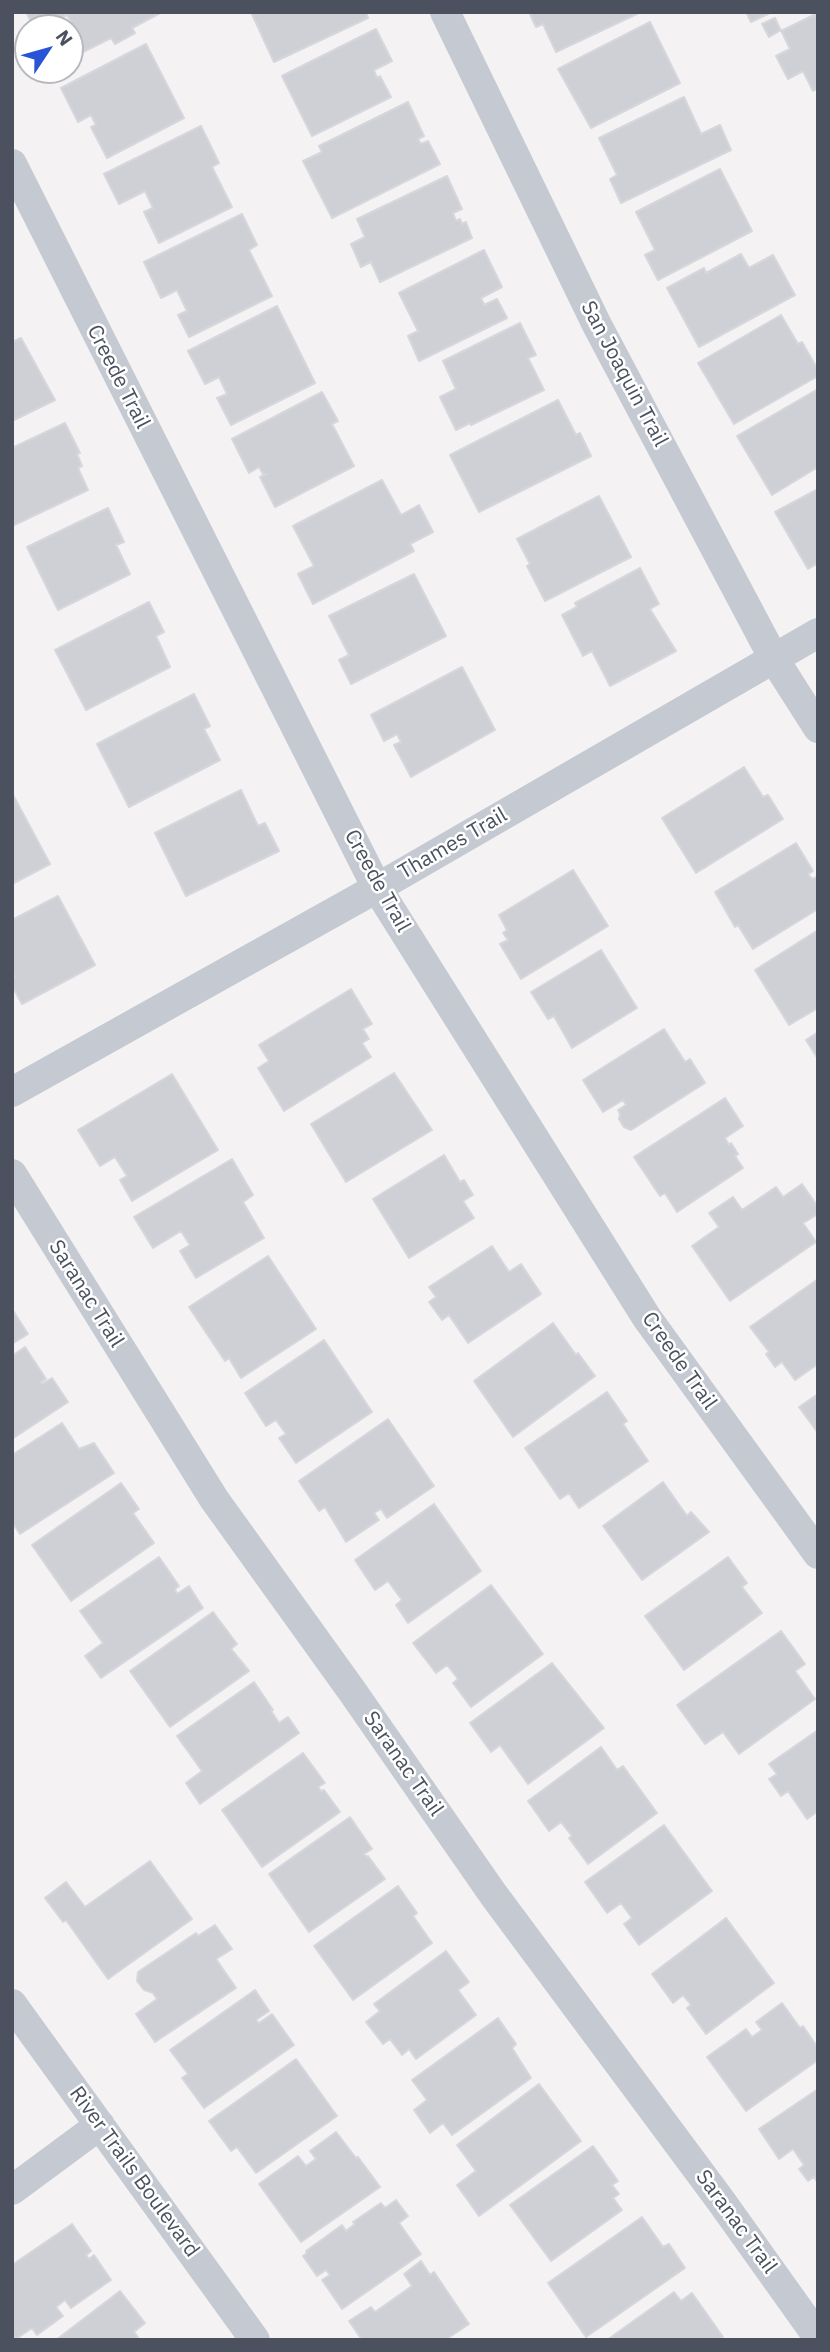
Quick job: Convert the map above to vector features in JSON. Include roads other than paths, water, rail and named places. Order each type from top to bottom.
[{"type":"street","name":"San Joaquin Trail","points":[[445,12],[597,324],[774,659],[818,727]]},
{"type":"street","name":"Creede Trail","points":[[12,164],[377,888],[647,1318],[818,1554]]},
{"type":"street","name":"Thames Trail","points":[[12,1092],[377,888],[818,633]]},
{"type":"street","name":"Saranac Trail","points":[[12,1174],[214,1499],[493,1894],[721,2201],[818,2337]]},
{"type":"street","name":"River Trails Boulevard","points":[[12,2004],[256,2340]]},
{"type":"street","points":[[12,2190],[100,2125]]}]
